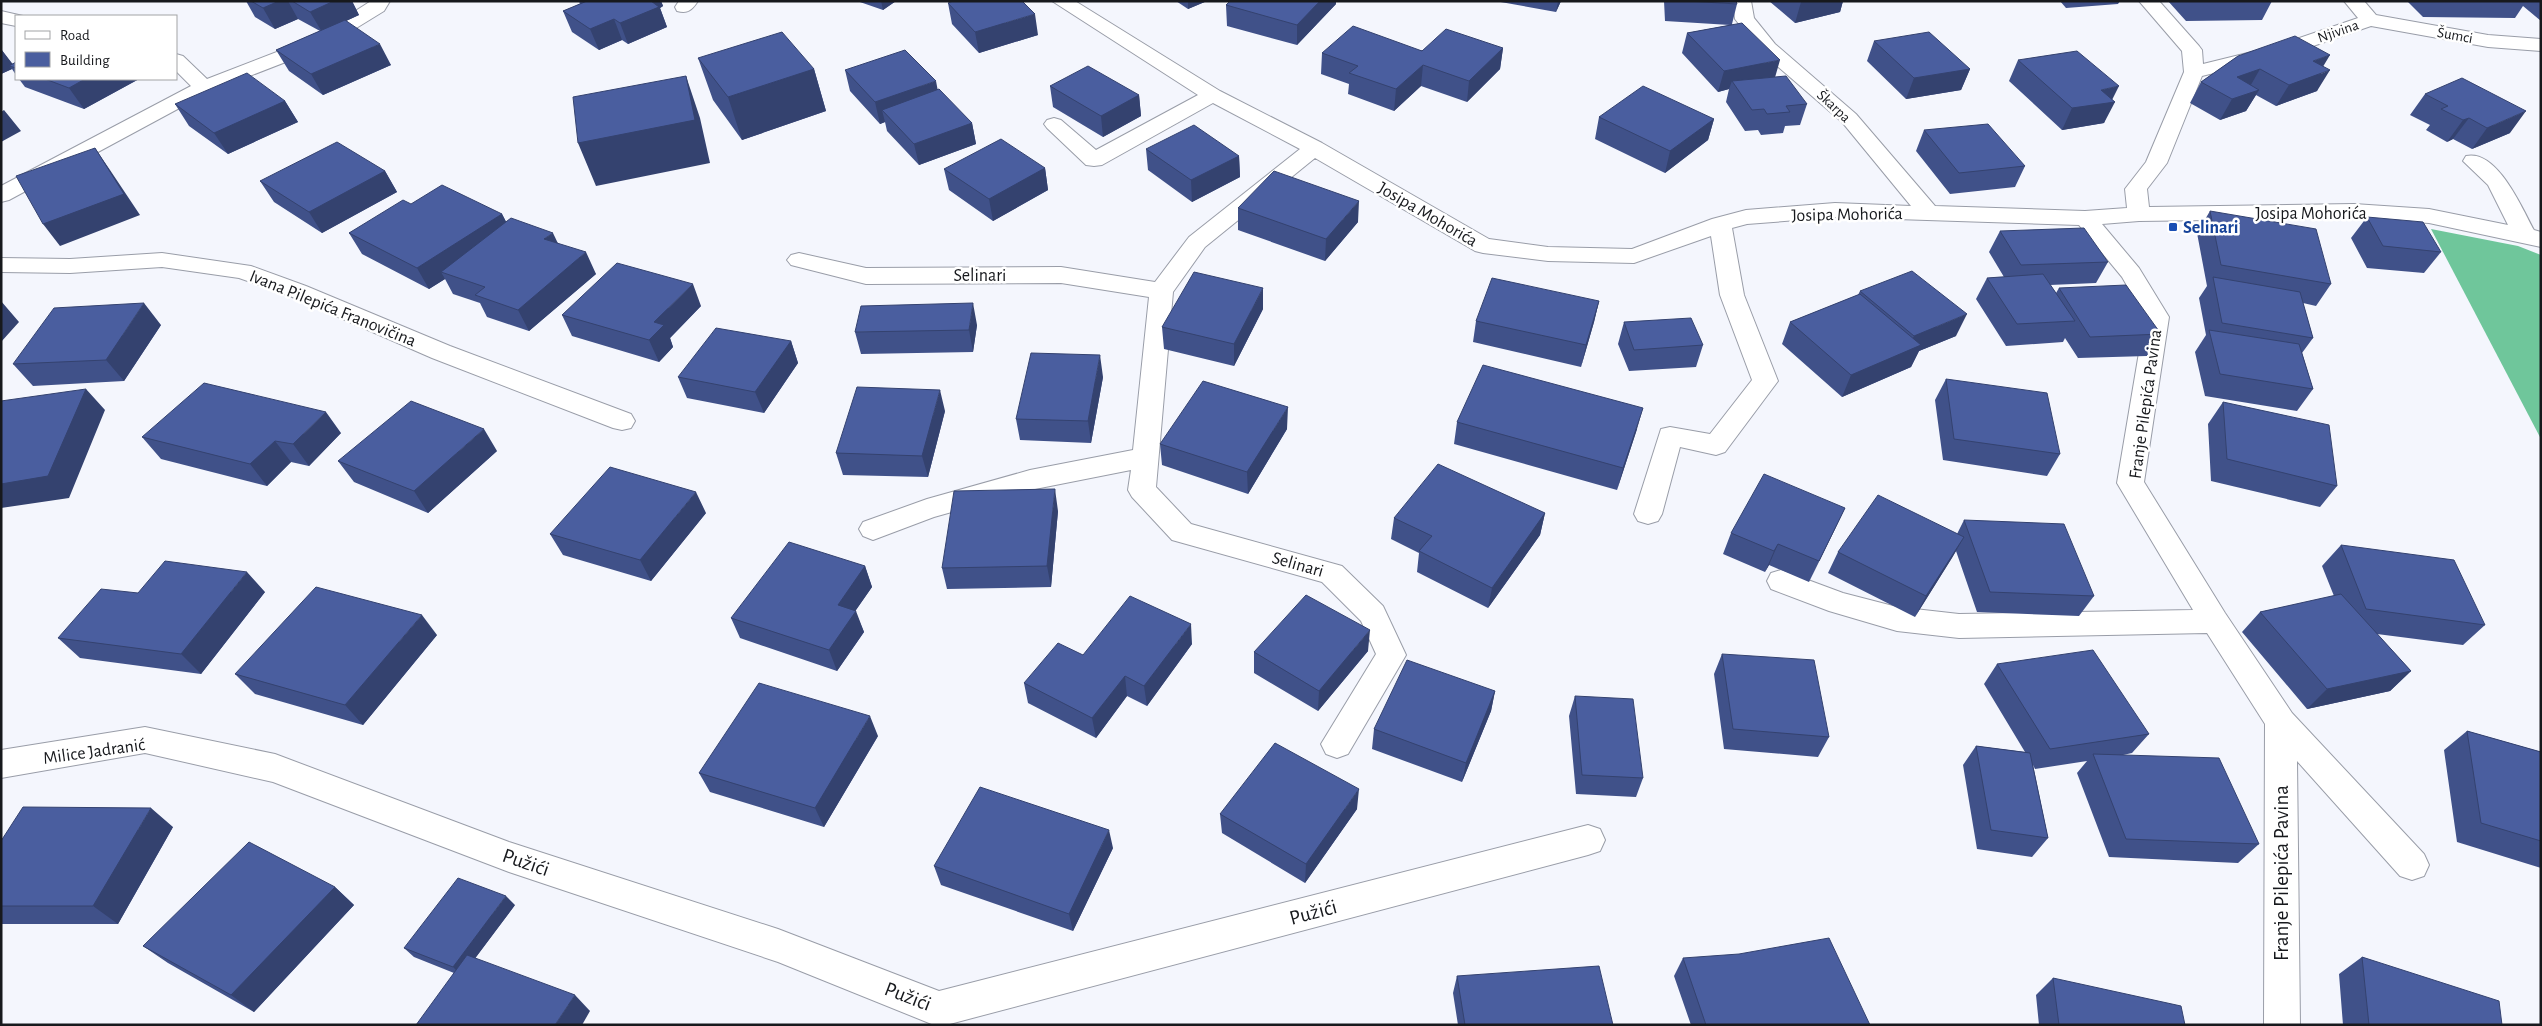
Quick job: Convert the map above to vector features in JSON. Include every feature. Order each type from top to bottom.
[{"type":"street","points":[[1,195],[204,87],[320,42],[377,7],[381,1]]},
{"type":"street","name":"Josipa Mohorića","points":[[1060,1],[1213,95],[1314,148],[1483,246],[1548,254],[1634,256],[1720,224],[1746,218],[1835,210],[2085,218],[2139,214],[2354,211],[2429,216],[2533,238]]},
{"type":"street","name":"Škarpa","points":[[1742,1],[1745,19],[1768,48],[1849,118],[1929,213]]},
{"type":"street","points":[[2139,214],[2136,189],[2156,163],[2194,72],[2192,50],[2148,1]]},
{"type":"street","name":"Njivina","points":[[2194,72],[2283,50],[2370,20],[2354,1]]},
{"type":"street","points":[[1,17],[15,20]]},
{"type":"street","name":"Šumci","points":[[2370,20],[2488,41],[2541,45]]},
{"type":"street","points":[[178,62],[204,87]]},
{"type":"street","points":[[1054,124],[1094,160],[1213,95]]},
{"type":"street","points":[[1161,291],[1197,242],[1314,148]]},
{"type":"street","name":"Josipa Mohorića","points":[[2474,161],[2497,182],[2533,238]]},
{"type":"street","name":"Franje Pilepića Pavina","points":[[2085,218],[2131,273],[2158,317],[2130,483],[2215,621],[2282,722],[2412,865]]},
{"type":"street","points":[[1648,514],[1670,436],[1716,445],[1765,381],[1732,295],[1720,224]]},
{"type":"street","name":"Ivana Pilepića Franovičina","points":[[1,265],[70,266],[162,260],[243,271],[298,291],[441,352],[622,421]]},
{"type":"street","name":"Selinari","points":[[799,260],[866,276],[1061,276],[1161,291],[1142,490],[1182,532],[1332,574],[1374,614],[1391,655],[1338,744]]},
{"type":"street","points":[[874,529],[927,509],[1030,480],[1146,456]]},
{"type":"street","points":[[1781,581],[1839,604],[1897,619],[1959,626],[2215,621]]},
{"type":"street","name":"Franje Pilepića Pavina","points":[[2282,722],[2282,1025]]},
{"type":"street","name":"Milice Jadranić","points":[[1,764],[145,740],[275,768]]},
{"type":"street","name":"Pužići","points":[[275,768],[509,857],[778,946],[938,1009],[1588,840]]},
{"type":"green space","points":[[2431,229],[2518,246],[2541,255],[2541,439]]},
{"type":"building","points":[[251,1],[279,1],[263,8]]},
{"type":"building","points":[[292,1],[334,1],[310,12]]},
{"type":"building","points":[[587,1],[651,1],[659,7],[620,23],[614,19],[590,29],[563,11]]},
{"type":"building","points":[[953,1],[1022,1],[1035,14],[975,32],[948,3]]},
{"type":"building","points":[[1230,1],[1320,1],[1297,25],[1226,5]]},
{"type":"building","points":[[1687,1],[1736,1],[1737,4]]},
{"type":"building","points":[[345,20],[380,44],[311,74],[276,50]]},
{"type":"building","points":[[1742,23],[1780,60],[1724,71],[1687,33]]},
{"type":"building","points":[[1353,26],[1422,51],[1446,29],[1503,48],[1469,81],[1423,65],[1396,89],[1349,73],[1358,66],[1322,53]]},
{"type":"building","points":[[782,32],[814,69],[728,97],[698,58]]},
{"type":"building","points":[[1929,32],[1970,69],[1914,78],[1874,41]]},
{"type":"building","points":[[2295,36],[2330,55],[2313,61],[2330,70],[2289,85],[2260,69],[2237,77],[2259,90],[2232,99],[2201,82],[2238,56]]},
{"type":"building","points":[[905,50],[936,81],[875,102],[845,70]]},
{"type":"building","points":[[2077,51],[2119,86],[2101,90],[2115,102],[2072,108],[2018,60]]},
{"type":"building","points":[[1088,66],[1139,95],[1101,116],[1050,86]]},
{"type":"building","points":[[247,73],[285,101],[214,133],[175,104]]},
{"type":"building","points":[[686,76],[695,120],[578,143],[573,97]]},
{"type":"building","points":[[1786,76],[1807,104],[1786,106],[1790,112],[1767,114],[1764,109],[1752,110],[1732,81]]},
{"type":"building","points":[[2462,78],[2526,111],[2487,128],[2469,118],[2463,120],[2441,109],[2448,106],[2425,94]]},
{"type":"building","points":[[48,80],[83,80],[69,88]]},
{"type":"building","points":[[1643,86],[1714,119],[1670,151],[1599,117]]},
{"type":"building","points":[[939,89],[972,123],[914,144],[882,110]]},
{"type":"building","points":[[1988,124],[2025,166],[1959,173],[1924,130]]},
{"type":"building","points":[[1194,125],[1239,156],[1191,180],[1146,149]]},
{"type":"building","points":[[1001,139],[1045,168],[989,199],[944,169]]},
{"type":"building","points":[[337,142],[385,171],[309,212],[260,181]]},
{"type":"building","points":[[95,148],[124,194],[43,224],[16,176]]},
{"type":"building","points":[[1274,171],[1359,201],[1326,239],[1238,208]]},
{"type":"building","points":[[442,185],[502,214],[417,268],[349,233],[403,200],[411,204]]},
{"type":"building","points":[[2210,211],[2316,229],[2331,284],[2221,265]]},
{"type":"building","points":[[2367,217],[2423,222],[2441,252],[2383,246]]},
{"type":"building","points":[[511,218],[553,233],[544,239],[586,252],[518,310],[475,295],[485,287],[441,272]]},
{"type":"building","points":[[2084,228],[2108,262],[2021,265],[2000,231]]},
{"type":"building","points":[[617,263],[693,284],[654,322],[664,325],[649,340],[562,315]]},
{"type":"building","points":[[1912,271],[1967,314],[1914,336],[1860,291]]},
{"type":"building","points":[[1194,272],[1263,288],[1234,344],[1162,327]]},
{"type":"building","points":[[2043,274],[2075,321],[2017,324],[1987,278]]},
{"type":"building","points":[[2213,277],[2300,292],[2313,338],[2222,323]]},
{"type":"building","points":[[1492,278],[1599,301],[1586,345],[1476,321]]},
{"type":"building","points":[[2126,285],[2161,334],[2090,337],[2059,288]]},
{"type":"building","points":[[1860,294],[1921,345],[1851,375],[1790,322]]},
{"type":"building","points":[[144,303],[106,360],[13,364],[54,308]]},
{"type":"building","points":[[973,303],[969,330],[855,332],[861,306]]},
{"type":"building","points":[[1691,318],[1703,345],[1634,350],[1624,322]]},
{"type":"building","points":[[716,328],[791,341],[755,392],[678,377]]},
{"type":"building","points":[[2209,330],[2299,344],[2313,389],[2220,374]]},
{"type":"building","points":[[1031,353],[1100,355],[1088,421],[1016,419]]},
{"type":"building","points":[[1483,365],[1643,408],[1623,468],[1457,422]]},
{"type":"building","points":[[1946,379],[2047,393],[2060,454],[1954,439]]},
{"type":"building","points":[[1203,381],[1288,407],[1247,472],[1160,444]]},
{"type":"building","points":[[204,383],[326,412],[293,444],[275,441],[250,464],[142,437]]},
{"type":"building","points":[[857,387],[940,390],[922,456],[836,453]]},
{"type":"building","points":[[86,389],[48,476],[1,484],[1,401]]},
{"type":"building","points":[[411,401],[484,429],[414,491],[338,461]]},
{"type":"building","points":[[2223,402],[2329,425],[2337,486],[2227,459]]},
{"type":"building","points":[[1438,464],[1545,513],[1492,588],[1419,551],[1432,536],[1394,518]]},
{"type":"building","points":[[610,467],[696,492],[640,560],[550,534]]},
{"type":"building","points":[[1764,474],[1845,508],[1819,561],[1778,544],[1774,551],[1731,533]]},
{"type":"building","points":[[1055,489],[1047,566],[942,568],[954,491]]},
{"type":"building","points":[[1878,495],[1964,537],[1926,596],[1838,552]]},
{"type":"building","points":[[1964,520],[2064,524],[2094,596],[1990,592]]},
{"type":"building","points":[[789,542],[865,566],[838,605],[856,611],[829,650],[731,618]]},
{"type":"building","points":[[2341,545],[2454,560],[2485,625],[2366,609]]},
{"type":"building","points":[[165,561],[247,572],[181,654],[58,638],[101,589],[138,593]]},
{"type":"building","points":[[316,587],[422,615],[345,705],[235,674]]},
{"type":"building","points":[[2341,594],[2411,671],[2327,689],[2260,612]]},
{"type":"building","points":[[1306,595],[1370,630],[1319,691],[1254,652]]},
{"type":"building","points":[[1130,596],[1191,624],[1144,686],[1125,676],[1092,718],[1024,683],[1058,643],[1083,655]]},
{"type":"building","points":[[2093,650],[2149,734],[2050,749],[1997,664]]},
{"type":"building","points":[[1722,654],[1814,660],[1829,737],[1733,729]]},
{"type":"building","points":[[1407,660],[1495,691],[1466,763],[1374,729]]},
{"type":"building","points":[[759,683],[870,716],[815,808],[699,773]]},
{"type":"building","points":[[1575,696],[1633,699],[1643,778],[1582,775]]},
{"type":"building","points":[[2467,731],[2541,752],[2541,841],[2481,823]]},
{"type":"building","points":[[1275,743],[1359,789],[1306,864],[1220,814]]},
{"type":"building","points":[[1976,746],[2030,753],[2048,838],[1991,830]]},
{"type":"building","points":[[2093,754],[2219,758],[2259,844],[2126,839]]},
{"type":"building","points":[[980,787],[1109,830],[1069,914],[934,866]]},
{"type":"building","points":[[23,807],[151,808],[93,906],[1,906],[1,841]]},
{"type":"building","points":[[249,842],[335,887],[231,995],[143,946]]},
{"type":"building","points":[[458,878],[506,896],[453,967],[404,948]]},
{"type":"building","points":[[1829,938],[1870,1025],[1706,1025],[1683,958],[1739,954]]},
{"type":"building","points":[[467,955],[575,995],[555,1025],[416,1025]]},
{"type":"building","points":[[2362,957],[2499,1001],[2502,1025],[2369,1025]]},
{"type":"building","points":[[1599,966],[1613,1025],[1465,1025],[1457,976]]},
{"type":"building","points":[[2053,978],[2181,1006],[2185,1025],[2059,1025]]},
{"type":"place","name":"Selinari","points":[[2173,227]]}]
